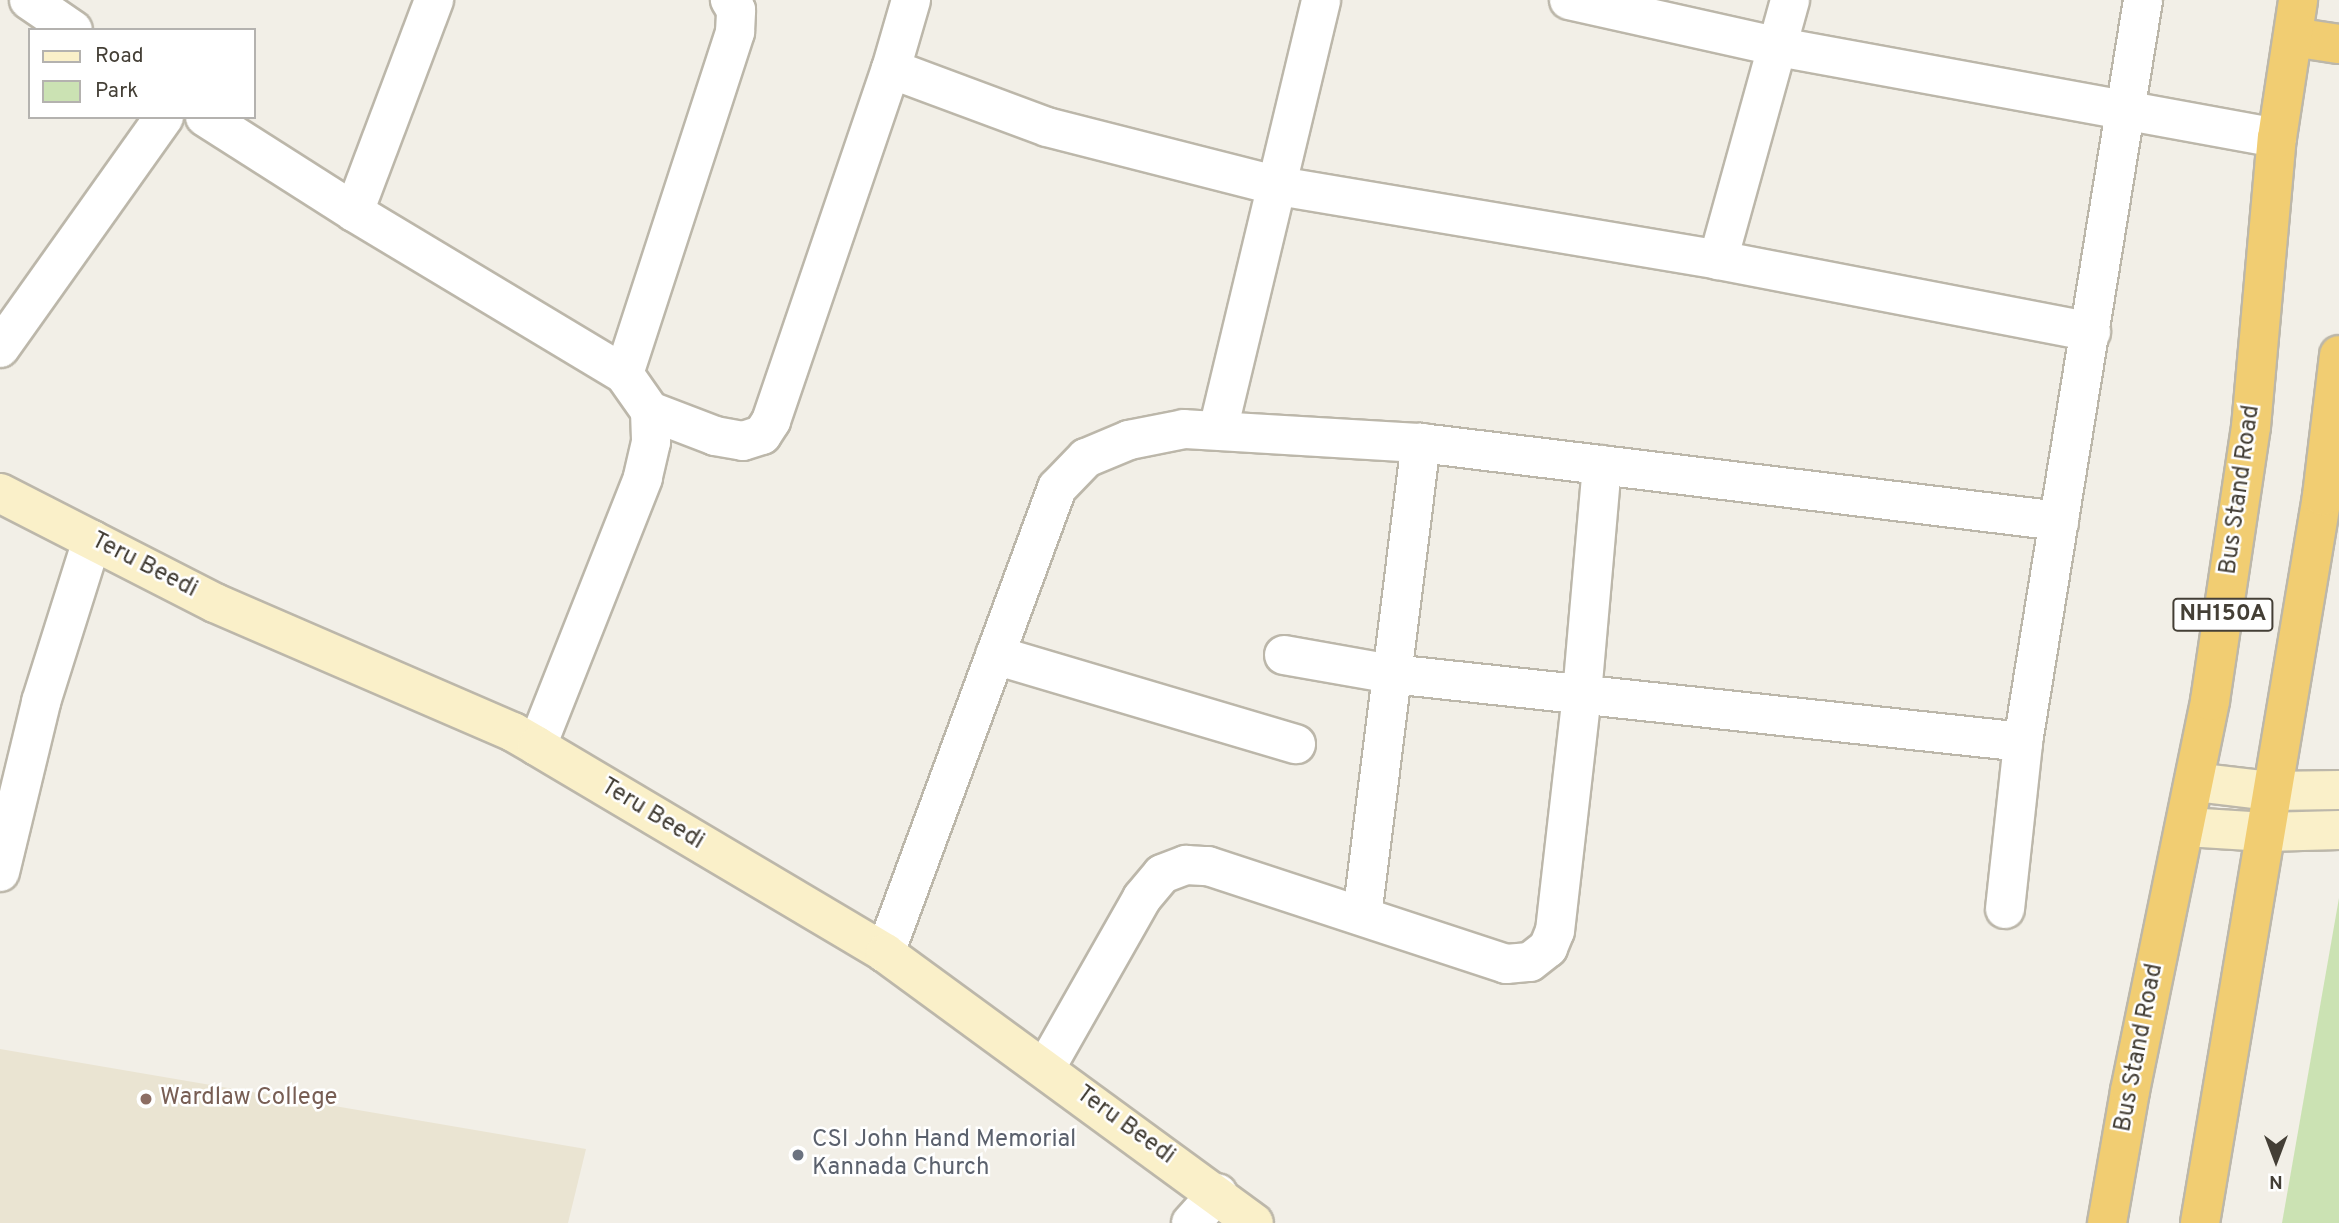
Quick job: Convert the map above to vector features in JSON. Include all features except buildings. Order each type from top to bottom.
[{"type":"highway","points":[[2296,18],[2339,44]]},
{"type":"highway","name":"Bus Stand Road","points":[[2108,1223],[2130,1091],[2195,782],[2251,427],[2277,138],[2296,18]]},
{"type":"highway","name":"NH150A","points":[[2200,1223],[2322,496],[2339,355]]},
{"type":"street","points":[[29,0],[70,28]]},
{"type":"street","points":[[354,212],[434,0]]},
{"type":"street","points":[[624,374],[735,32],[736,10],[730,0]]},
{"type":"street","points":[[650,411],[715,436],[743,441],[762,435],[771,421],[891,69],[911,0]]},
{"type":"street","points":[[1218,430],[1321,0]]},
{"type":"street","points":[[1569,0],[1779,47],[2277,138]]},
{"type":"street","points":[[1718,260],[1790,0]]},
{"type":"street","points":[[2005,908],[2023,742],[2143,0]]},
{"type":"street","points":[[891,69],[1047,127],[1278,186],[1718,260],[2091,332]]},
{"type":"street","points":[[0,348],[163,119]]},
{"type":"street","points":[[208,119],[354,212],[624,374],[650,411],[651,442],[643,478],[537,747]]},
{"type":"street","points":[[886,953],[1057,488],[1086,458],[1129,440],[1184,429],[1421,443],[2059,521]]},
{"type":"street","points":[[1362,916],[1421,443]]},
{"type":"street","points":[[1045,1069],[1142,898],[1162,874],[1186,865],[1208,866],[1506,964],[1530,962],[1548,948],[1555,931],[1582,694],[1602,465]]},
{"type":"street","name":"Teru Beedi","points":[[0,493],[215,603],[513,732],[886,953],[1254,1223]]},
{"type":"street","points":[[0,872],[41,702],[92,540]]},
{"type":"street","points":[[995,655],[1296,744]]},
{"type":"street","points":[[1284,655],[1392,674],[2023,742]]},
{"type":"street","points":[[2195,782],[2272,791],[2339,790]]},
{"type":"street","points":[[2186,827],[2266,832],[2339,830]]},
{"type":"street","points":[[1191,1223],[1218,1194]]},
{"type":"shaded area","name":"Wardlaw College","points":[[0,1049],[586,1149],[568,1223],[0,1223]]},
{"type":"green space","points":[[2339,898],[2339,1223],[2282,1223]]},
{"type":"place","name":"Wardlaw College","points":[[146,1099]]},
{"type":"place","name":"CSI John Hand Memorial Kannada Church","points":[[798,1155]]}]
